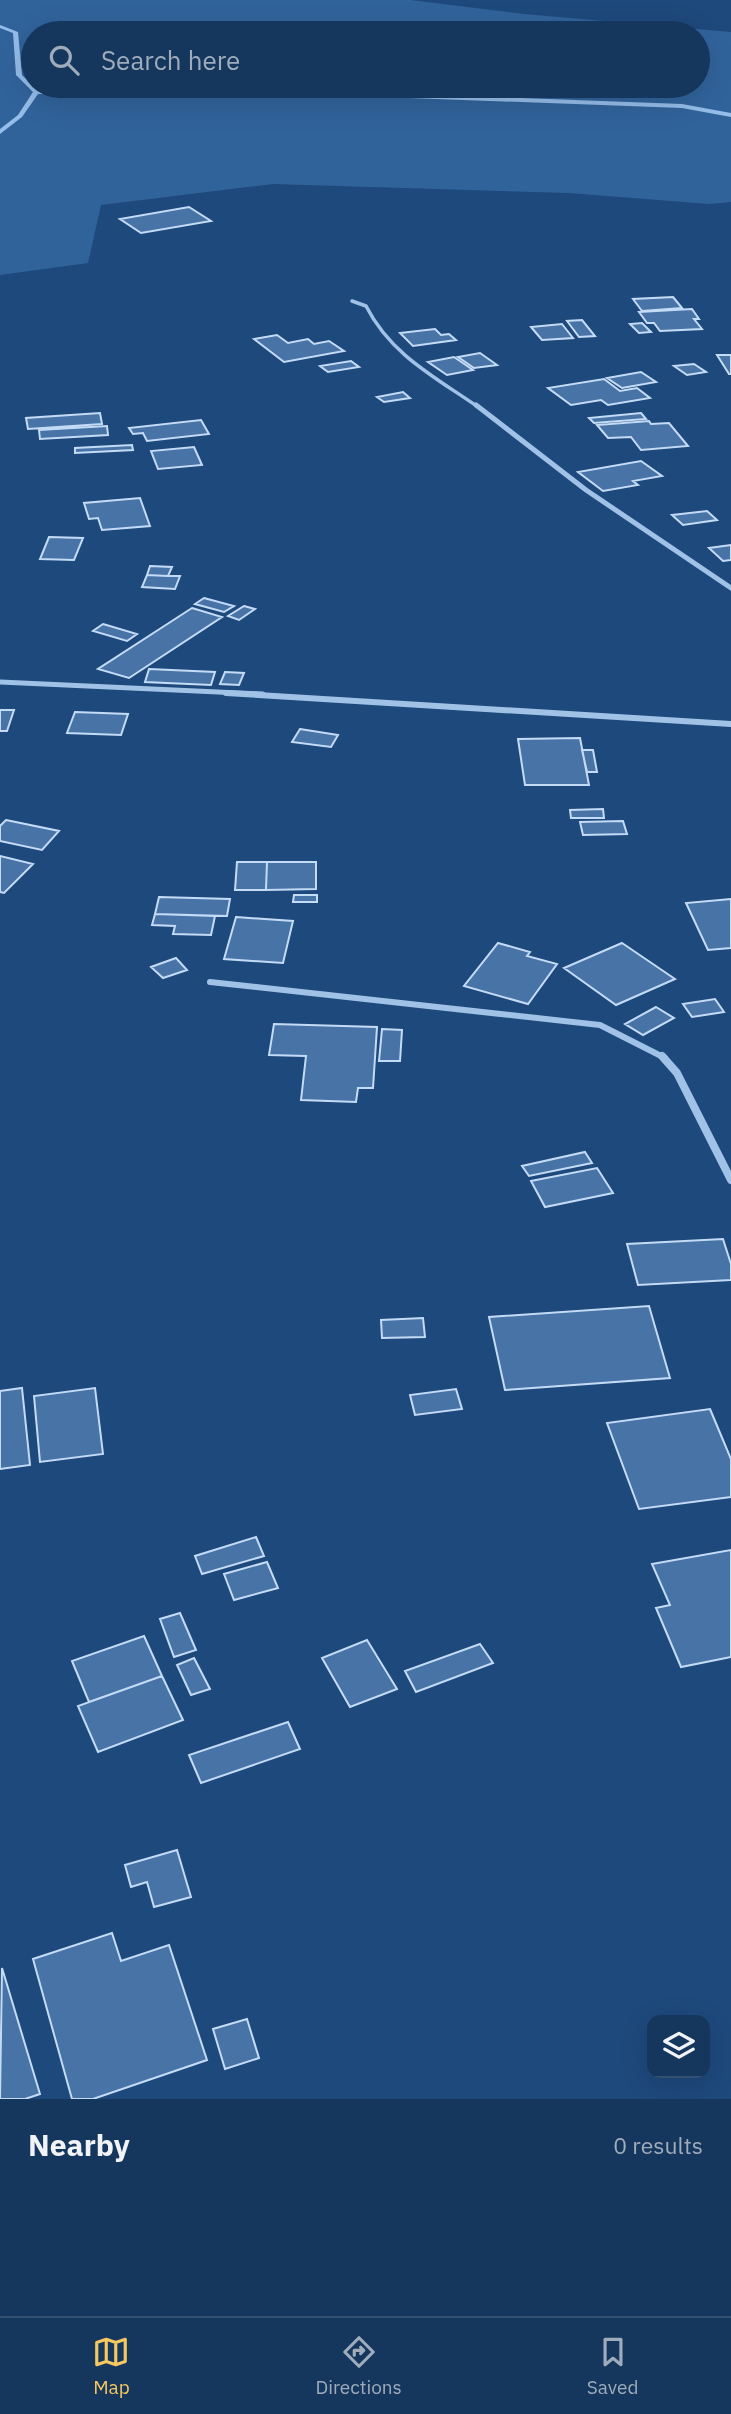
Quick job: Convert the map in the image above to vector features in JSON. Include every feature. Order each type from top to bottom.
[{"type":"street","points":[[352,301],[366,306],[378,330],[399,352],[498,421],[586,490],[731,588]]},
{"type":"street","points":[[0,682],[337,698],[731,724]]},
{"type":"street","points":[[210,982],[600,1025],[664,1056],[677,1073],[731,1180]]},
{"type":"shaded area","points":[[0,0],[410,0],[604,21],[21,21],[21,98],[710,98],[710,30],[731,32],[731,202],[709,204],[569,193],[273,184],[101,205],[88,263],[0,275]]},
{"type":"building","points":[[189,207],[211,221],[141,233],[120,219]]},
{"type":"building","points":[[673,297],[682,308],[642,311],[633,299]]},
{"type":"building","points":[[692,309],[699,319],[694,319],[702,329],[660,331],[654,323],[647,323],[639,312]]},
{"type":"building","points":[[582,320],[595,336],[579,337],[567,321]]},
{"type":"building","points":[[642,323],[651,332],[639,333],[630,324]]},
{"type":"building","points":[[562,324],[573,338],[542,340],[531,327]]},
{"type":"building","points":[[435,329],[441,335],[449,334],[456,340],[413,346],[400,333]]},
{"type":"building","points":[[277,335],[288,343],[308,339],[314,344],[329,341],[344,351],[284,362],[254,339]]},
{"type":"building","points":[[480,353],[497,365],[474,368],[458,357]]},
{"type":"building","points":[[717,355],[731,355],[731,374],[729,374]]},
{"type":"building","points":[[454,357],[473,370],[447,375],[428,362]]},
{"type":"building","points":[[351,361],[359,367],[328,372],[320,366]]},
{"type":"building","points":[[694,364],[706,372],[687,375],[674,366]]},
{"type":"building","points":[[641,372],[656,382],[622,388],[607,378]]},
{"type":"building","points":[[604,379],[620,391],[637,388],[650,398],[608,405],[601,400],[571,405],[548,388]]},
{"type":"building","points":[[403,392],[410,398],[384,402],[377,397]]},
{"type":"building","points":[[100,413],[102,424],[28,429],[26,418]]},
{"type":"building","points":[[641,413],[646,419],[594,423],[589,418]]},
{"type":"building","points":[[201,420],[209,434],[147,441],[143,433],[133,434],[129,428]]},
{"type":"building","points":[[649,421],[651,424],[669,423],[688,446],[641,450],[631,437],[608,438],[597,425]]},
{"type":"building","points":[[107,426],[108,435],[40,439],[39,430]]},
{"type":"building","points":[[132,445],[133,450],[75,453],[75,448]]},
{"type":"building","points":[[194,447],[202,465],[158,469],[151,451]]},
{"type":"building","points":[[641,461],[662,476],[633,481],[638,485],[603,491],[578,472]]},
{"type":"building","points":[[140,498],[150,526],[102,530],[98,518],[89,519],[84,503]]},
{"type":"building","points":[[707,511],[717,520],[683,525],[672,515]]},
{"type":"building","points":[[49,537],[83,538],[74,560],[40,559]]},
{"type":"building","points":[[731,545],[731,560],[723,561],[709,548]]},
{"type":"building","points":[[150,566],[172,567],[168,576],[147,575]]},
{"type":"building","points":[[147,575],[180,576],[175,589],[142,587]]},
{"type":"building","points":[[204,598],[234,606],[224,612],[195,604]]},
{"type":"building","points":[[244,606],[255,609],[239,620],[228,616]]},
{"type":"building","points":[[192,608],[222,617],[129,678],[98,669]]},
{"type":"building","points":[[103,624],[137,634],[127,641],[93,631]]},
{"type":"building","points":[[149,669],[215,672],[211,685],[145,682]]},
{"type":"building","points":[[225,672],[244,673],[239,685],[220,684]]},
{"type":"building","points":[[0,710],[14,710],[7,731],[0,731]]},
{"type":"building","points":[[75,712],[128,714],[121,735],[67,733]]},
{"type":"building","points":[[300,729],[338,735],[331,747],[292,742]]},
{"type":"building","points":[[580,738],[589,785],[525,785],[518,739]]},
{"type":"building","points":[[582,750],[593,750],[597,772],[587,772]]},
{"type":"building","points":[[603,809],[604,818],[571,818],[570,810]]},
{"type":"building","points":[[6,820],[59,831],[42,850],[0,841],[0,826]]},
{"type":"building","points":[[623,821],[627,834],[583,835],[580,822]]},
{"type":"building","points":[[0,856],[33,864],[4,893],[0,892]]},
{"type":"building","points":[[237,862],[267,862],[266,890],[235,890]]},
{"type":"building","points":[[267,862],[316,862],[316,889],[266,890]]},
{"type":"building","points":[[294,895],[317,895],[317,902],[293,902]]},
{"type":"building","points":[[159,897],[230,899],[227,916],[155,914]]},
{"type":"building","points":[[731,899],[731,948],[708,950],[686,903]]},
{"type":"building","points":[[155,914],[215,916],[211,935],[173,934],[175,926],[152,925]]},
{"type":"building","points":[[236,917],[293,921],[283,963],[224,959]]},
{"type":"building","points":[[498,943],[530,952],[527,956],[557,964],[528,1004],[464,986]]},
{"type":"building","points":[[622,943],[675,979],[616,1005],[564,968]]},
{"type":"building","points":[[176,958],[187,970],[163,978],[151,967]]},
{"type":"building","points":[[715,999],[724,1012],[692,1017],[683,1004]]},
{"type":"building","points":[[656,1007],[674,1018],[643,1035],[625,1024]]},
{"type":"building","points":[[274,1024],[377,1027],[373,1088],[358,1088],[356,1102],[301,1100],[306,1056],[269,1055]]},
{"type":"building","points":[[382,1029],[402,1030],[400,1061],[379,1061]]},
{"type":"building","points":[[585,1152],[592,1163],[529,1176],[522,1166]]},
{"type":"building","points":[[597,1168],[613,1193],[545,1207],[531,1181]]},
{"type":"building","points":[[723,1239],[731,1264],[731,1280],[638,1285],[627,1244]]},
{"type":"building","points":[[649,1306],[670,1378],[505,1390],[489,1317]]},
{"type":"building","points":[[423,1318],[425,1337],[382,1338],[381,1320]]},
{"type":"building","points":[[22,1388],[30,1465],[0,1469],[0,1391]]},
{"type":"building","points":[[95,1388],[103,1454],[40,1462],[34,1396]]},
{"type":"building","points":[[456,1389],[462,1409],[415,1415],[410,1395]]},
{"type":"building","points":[[710,1409],[731,1459],[731,1497],[639,1509],[607,1423]]},
{"type":"building","points":[[256,1537],[264,1556],[202,1574],[195,1556]]},
{"type":"building","points":[[731,1550],[731,1657],[681,1667],[656,1608],[670,1605],[652,1564]]},
{"type":"building","points":[[267,1562],[278,1588],[234,1600],[224,1574]]},
{"type":"building","points":[[180,1613],[196,1650],[174,1657],[160,1619]]},
{"type":"building","points":[[144,1636],[162,1676],[89,1702],[72,1661]]},
{"type":"building","points":[[367,1640],[397,1689],[350,1707],[322,1658]]},
{"type":"building","points":[[480,1644],[493,1663],[416,1692],[405,1671]]},
{"type":"building","points":[[194,1658],[210,1689],[191,1695],[177,1665]]},
{"type":"building","points":[[162,1676],[183,1720],[98,1752],[78,1706]]},
{"type":"building","points":[[288,1722],[300,1749],[201,1783],[189,1755]]},
{"type":"building","points":[[177,1850],[191,1897],[154,1907],[147,1882],[131,1887],[125,1865]]},
{"type":"building","points":[[112,1933],[121,1961],[169,1945],[207,2060],[93,2099],[72,2099],[33,1959]]},
{"type":"building","points":[[2,1968],[40,2094],[25,2099],[0,2099]]},
{"type":"building","points":[[247,2019],[259,2058],[225,2069],[213,2029]]},
{"type":"waterway","points":[[0,26],[15,32],[21,77]]},
{"type":"waterway","points":[[0,132],[20,116],[32,98]]},
{"type":"waterway","points":[[464,98],[682,106],[731,115]]}]
